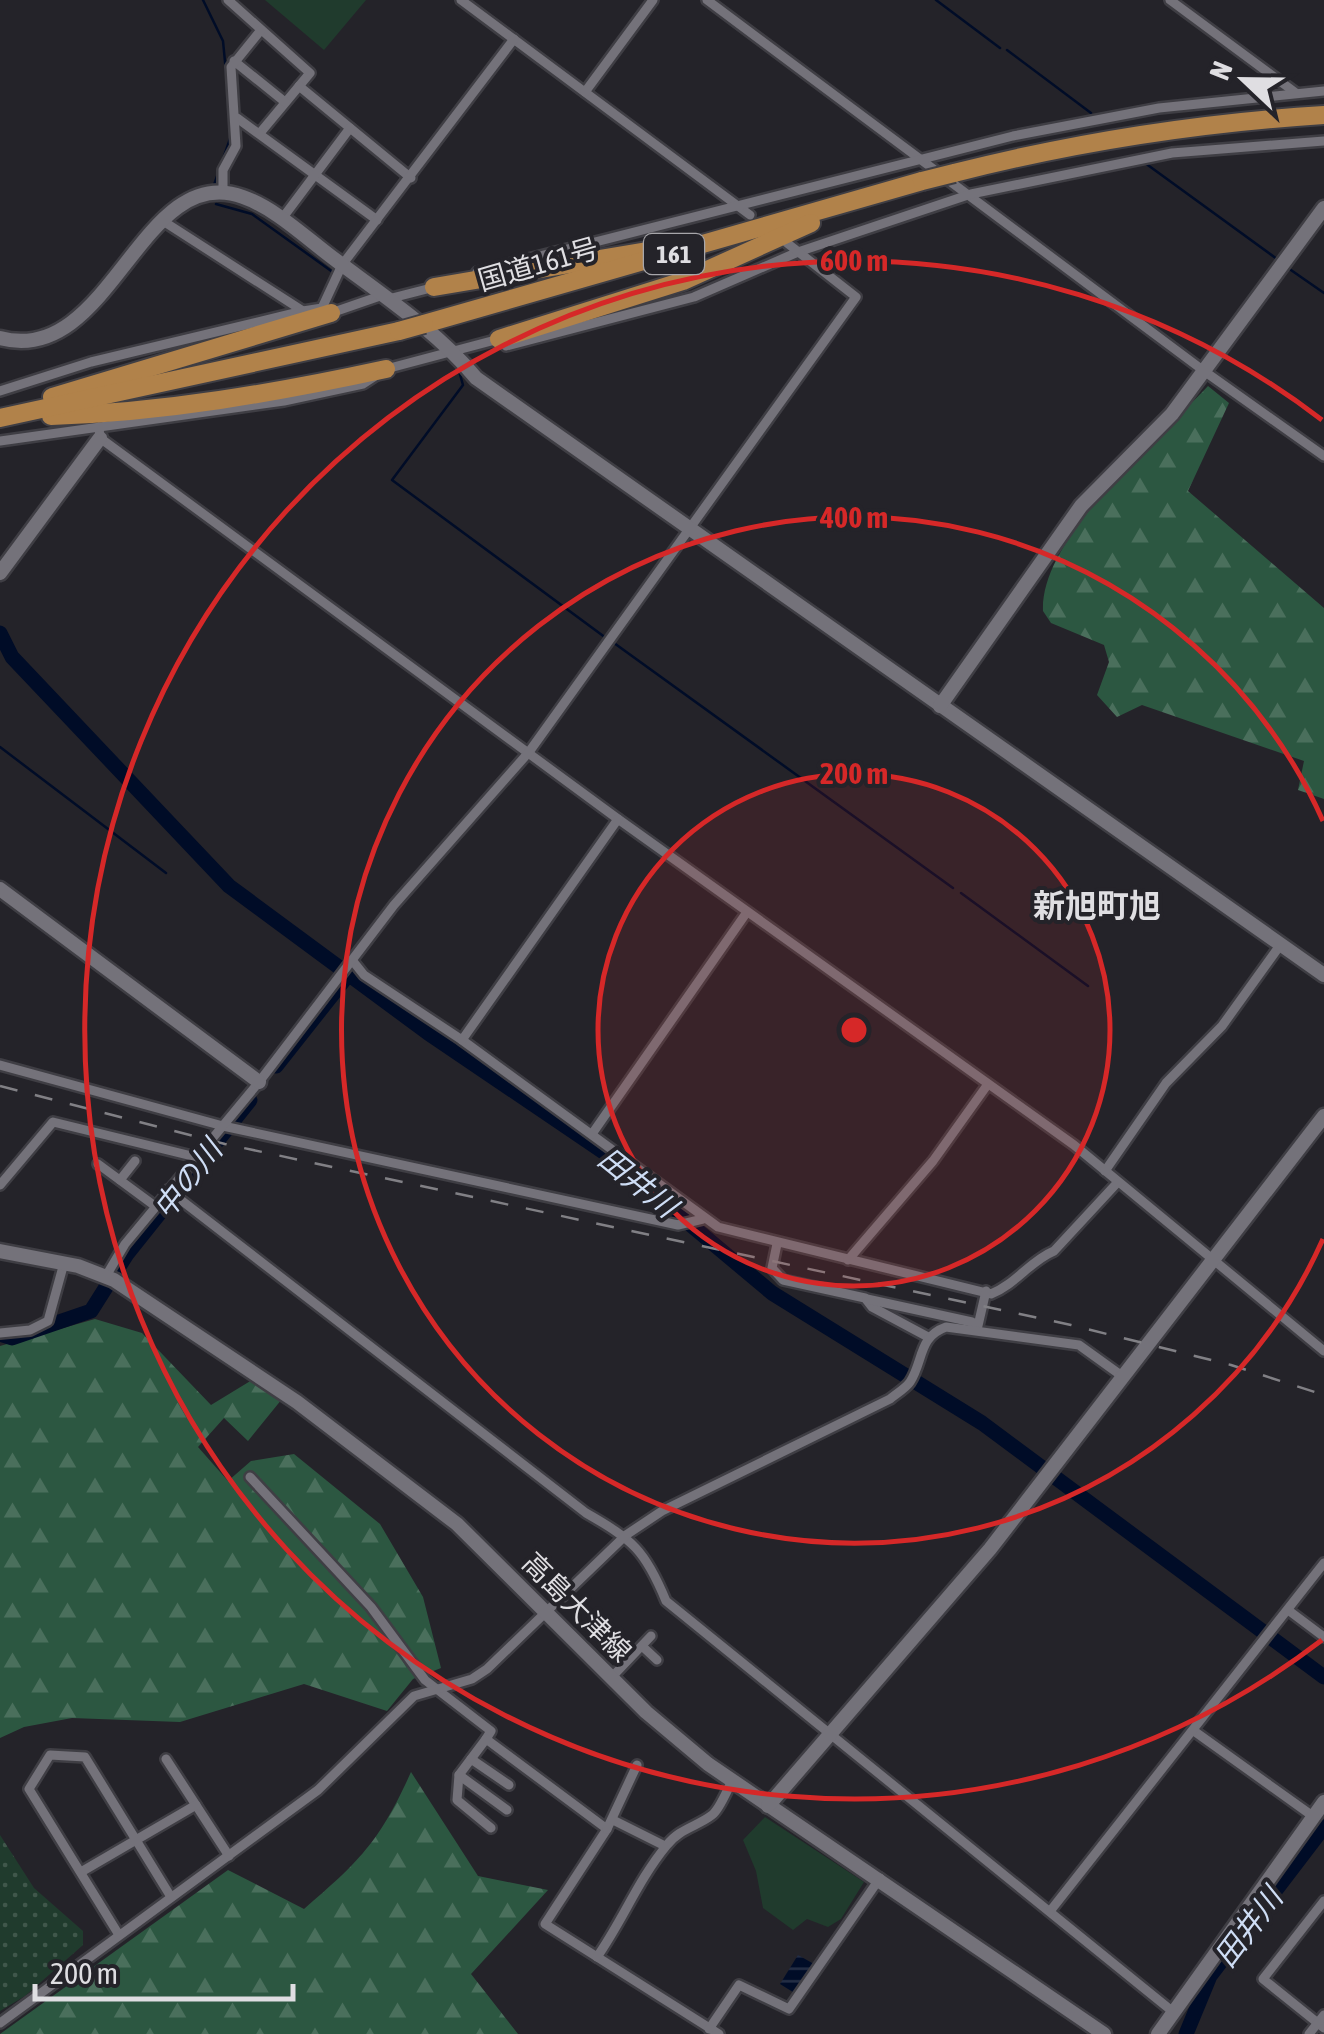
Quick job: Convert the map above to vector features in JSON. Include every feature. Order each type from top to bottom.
[{"type":"highway","name":"国道161号","points":[[0,418],[399,331],[922,181],[1060,146],[1154,131],[1324,115]]},
{"type":"highway","points":[[434,287],[660,249],[822,204],[870,196]]},
{"type":"highway","points":[[498,339],[571,320],[734,262],[870,196]]},
{"type":"highway","points":[[0,418],[78,388],[327,311]]},
{"type":"highway","points":[[0,418],[160,410],[272,394],[386,369]]},
{"type":"street","points":[[228,0],[310,73],[260,133]]},
{"type":"street","points":[[461,0],[750,215]]},
{"type":"street","points":[[585,92],[653,0]]},
{"type":"street","points":[[707,0],[1324,456]]},
{"type":"street","points":[[1170,0],[1296,92]]},
{"type":"street","points":[[223,192],[223,170],[236,146],[234,61],[261,30]]},
{"type":"street","points":[[327,311],[342,265],[514,39]]},
{"type":"street","points":[[234,61],[286,102]]},
{"type":"street","points":[[299,86],[411,178]]},
{"type":"street","points":[[0,391],[32,388],[90,362],[304,311],[327,311],[434,287],[735,203],[924,159],[1159,108],[1324,91]]},
{"type":"street","points":[[237,118],[377,220]]},
{"type":"street","points":[[281,220],[350,128]]},
{"type":"street","points":[[0,573],[99,433],[248,409],[362,384],[386,369],[431,354],[449,354],[498,339],[506,346],[694,297],[798,252],[970,194],[1172,153],[1324,141]]},
{"type":"street","points":[[0,338],[46,338],[79,318],[162,221],[194,198],[223,192],[254,201],[385,297],[449,354],[688,528],[1324,975]]},
{"type":"street","points":[[940,706],[1081,506],[1172,414],[1324,208]]},
{"type":"street","points":[[162,221],[304,311]]},
{"type":"street","points":[[109,1278],[155,1206],[259,1082],[352,960],[529,752],[856,297],[787,244]]},
{"type":"street","points":[[0,441],[81,425],[99,433],[618,819],[1105,1171],[1322,1344]]},
{"type":"street","points":[[462,1040],[618,819]]},
{"type":"street","points":[[0,889],[259,1082]]},
{"type":"street","points":[[592,1134],[748,912]]},
{"type":"street","points":[[1105,1171],[1166,1084],[1222,1026],[1282,944]]},
{"type":"street","points":[[352,960],[364,974],[592,1134],[701,1220],[777,1244],[991,1294],[1008,1287],[1042,1255],[1054,1251],[1117,1183]]},
{"type":"street","points":[[0,1065],[223,1126],[682,1224],[701,1220]]},
{"type":"street","points":[[848,1260],[932,1161],[988,1084]]},
{"type":"street","points":[[768,1806],[990,1549],[1324,1116]]},
{"type":"street","points":[[0,1186],[53,1122],[196,1158]]},
{"type":"street","points":[[120,1180],[135,1160]]},
{"type":"street","points":[[98,1164],[155,1206]]},
{"type":"street","points":[[168,1190],[586,1513],[626,1535],[652,1566],[666,1602],[1052,1910],[1172,2011]]},
{"type":"street","points":[[777,1244],[772,1268],[783,1280],[972,1322],[976,1330]]},
{"type":"street","name":"高島大津線","points":[[0,1251],[64,1263],[109,1278],[298,1402],[457,1524],[646,1712],[732,1781],[880,1878],[1104,2034]]},
{"type":"street","points":[[0,1334],[30,1330],[48,1321],[64,1263]]},
{"type":"street","points":[[976,1330],[986,1291]]},
{"type":"street","points":[[865,1298],[872,1307],[928,1337]]},
{"type":"street","points":[[0,2023],[318,1790],[414,1696],[472,1679],[626,1535],[662,1511],[867,1412],[910,1383],[928,1337],[946,1327],[1079,1344],[1122,1376]]},
{"type":"street","points":[[250,1477],[371,1607],[434,1688],[491,1732],[460,1776],[457,1800],[460,1807],[491,1828]]},
{"type":"street","points":[[1052,1910],[1324,1563]]},
{"type":"street","points":[[1288,1610],[1324,1637]]},
{"type":"street","points":[[611,1678],[651,1636]]},
{"type":"street","points":[[642,1646],[657,1660]]},
{"type":"street","points":[[1194,1731],[1314,1817]]},
{"type":"street","points":[[486,1739],[610,1824],[666,1846]]},
{"type":"street","points":[[119,1935],[28,1789],[50,1756],[84,1757],[171,1897]]},
{"type":"street","points":[[471,1759],[509,1785]]},
{"type":"street","points":[[166,1760],[229,1856]]},
{"type":"street","points":[[637,1766],[610,1824],[546,1924],[703,2030],[720,2034]]},
{"type":"street","points":[[460,1776],[507,1810]]},
{"type":"street","points":[[597,1957],[622,1919],[629,1896],[666,1846],[674,1836],[712,1815],[732,1781]]},
{"type":"street","points":[[1166,2031],[1172,2011],[1324,1802]]},
{"type":"street","points":[[81,1872],[196,1805]]},
{"type":"street","points":[[703,2030],[740,1986],[789,2009],[880,1878]]},
{"type":"street","points":[[1309,2034],[1322,2022],[1262,1979],[1324,1901]]},
{"type":"green space","points":[[265,0],[366,0],[324,50]]},
{"type":"green space","points":[[1208,386],[1229,403],[1188,491],[1324,608],[1324,799],[1298,790],[1304,761],[1142,705],[1117,717],[1097,695],[1109,662],[1104,645],[1051,623],[1043,611],[1047,582],[1060,552],[1081,521],[1133,461]]},
{"type":"green space","points":[[95,1319],[142,1333],[211,1405],[252,1380],[282,1399],[248,1441],[224,1418],[198,1447],[228,1481],[251,1461],[294,1454],[380,1524],[423,1597],[441,1668],[413,1679],[387,1711],[304,1684],[180,1722],[72,1718],[24,1727],[0,1738],[0,1346]]},
{"type":"green space","points":[[411,1772],[478,1876],[548,1890],[471,1974],[518,2034],[0,2034],[228,1870],[304,1909],[367,1848],[389,1816]]},
{"type":"green space","points":[[765,1817],[864,1882],[841,1919],[828,1927],[807,1919],[793,1930],[763,1908],[756,1871],[743,1840]]},
{"type":"green space","points":[[0,1835],[34,1888],[83,1931],[83,1945],[25,1996],[0,2011]]},
{"type":"water","points":[[798,1955],[814,1964],[796,1994],[780,1984]]},
{"type":"waterway","points":[[203,0],[223,41],[228,93]]},
{"type":"waterway","points":[[936,0],[1000,48]]},
{"type":"waterway","points":[[1007,50],[1091,113]]},
{"type":"waterway","points":[[214,185],[231,136]]},
{"type":"waterway","points":[[1145,163],[1277,259]]},
{"type":"waterway","points":[[216,204],[252,214],[334,273]]},
{"type":"waterway","points":[[1288,268],[1324,293]]},
{"type":"waterway","points":[[459,371],[463,385],[392,480],[606,638]]},
{"type":"waterway","name":"田井川","points":[[0,633],[12,657],[229,886],[428,1033],[605,1153],[772,1293],[982,1423],[1324,1677]]},
{"type":"waterway","points":[[614,643],[953,888]]},
{"type":"waterway","points":[[0,747],[166,873]]},
{"type":"waterway","points":[[961,893],[1088,986]]},
{"type":"waterway","name":"中の川","points":[[276,1066],[348,975]]},
{"type":"waterway","name":"中の川","points":[[0,1334],[12,1338],[91,1311],[127,1254],[250,1100]]},
{"type":"waterway","name":"田井川","points":[[1186,2034],[1210,1976],[1324,1827]]},
{"type":"railway","points":[[0,1086],[225,1144],[1071,1325],[1231,1365],[1324,1395]]},
{"type":"district","name":"新旭町旭","points":[[1097,905]]}]
